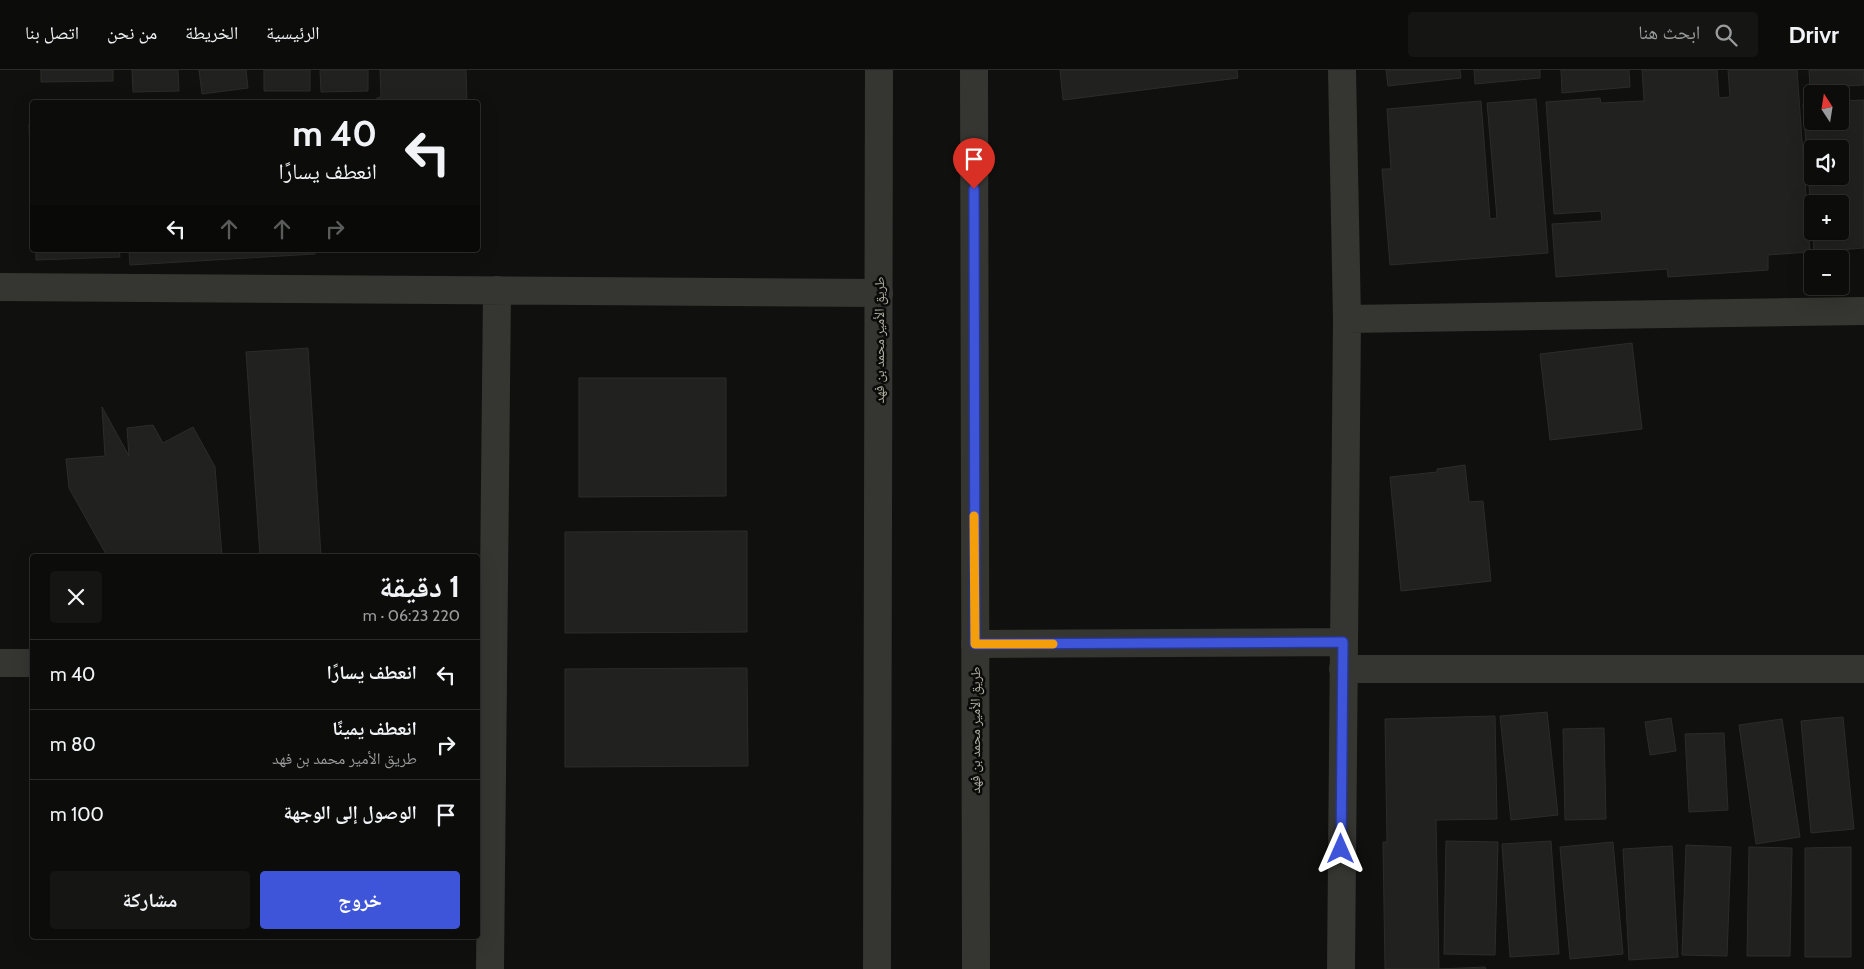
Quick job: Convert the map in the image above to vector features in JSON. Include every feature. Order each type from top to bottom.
[{"type":"street","name":"طريق الأمير محمد بن فهد","points":[[877,969],[879,70]]},
{"type":"street","name":"طريق الأمير محمد بن فهد","points":[[974,70],[976,969]]},
{"type":"street","points":[[1340,969],[1347,320],[1342,70]]},
{"type":"street","points":[[0,287],[879,293]]},
{"type":"street","points":[[490,969],[485,667],[497,290]]},
{"type":"street","points":[[1347,320],[1864,311]]},
{"type":"street","points":[[975,644],[1343,642]]},
{"type":"street","points":[[0,663],[30,663]]},
{"type":"street","points":[[1343,669],[1864,669]]},
{"type":"building","points":[[41,70],[113,70],[113,81],[41,82]]},
{"type":"building","points":[[132,70],[178,70],[179,91],[133,92]]},
{"type":"building","points":[[199,70],[246,70],[248,88],[202,94]]},
{"type":"building","points":[[264,70],[310,70],[310,91],[264,91]]},
{"type":"building","points":[[320,70],[368,70],[368,91],[321,92]]},
{"type":"building","points":[[380,70],[466,70],[467,100],[377,100],[377,98],[381,97]]},
{"type":"building","points":[[1060,70],[1237,70],[1238,78],[1063,100]]},
{"type":"building","points":[[1386,70],[1460,70],[1461,78],[1388,86]]},
{"type":"building","points":[[1474,70],[1540,70],[1540,78],[1475,84]]},
{"type":"building","points":[[1561,70],[1629,70],[1630,87],[1562,93]]},
{"type":"building","points":[[1642,70],[1717,70],[1719,98],[1730,97],[1728,70],[1797,70],[1806,195],[1804,195],[1804,240],[1809,240],[1810,250],[1804,250],[1804,252],[1768,255],[1768,270],[1668,277],[1667,269],[1556,277],[1552,224],[1602,221],[1601,211],[1554,214],[1546,102],[1600,98],[1601,103],[1644,101]]},
{"type":"building","points":[[1809,70],[1864,70],[1864,85],[1810,85]]},
{"type":"building","points":[[1536,99],[1548,253],[1390,265],[1382,169],[1391,169],[1387,109],[1481,101],[1490,219],[1497,218],[1487,103]]},
{"type":"building","points":[[1864,100],[1864,248],[1814,250],[1813,240],[1849,240],[1849,195],[1810,195],[1809,185],[1849,185],[1849,140],[1806,140],[1805,130],[1849,130],[1849,101]]},
{"type":"building","points":[[29,124],[30,124],[30,158]]},
{"type":"building","points":[[36,252],[119,252],[120,257],[36,260]]},
{"type":"building","points":[[129,252],[315,252],[315,254],[130,265]]},
{"type":"building","points":[[1632,343],[1642,429],[1550,440],[1540,354]]},
{"type":"building","points":[[308,348],[321,554],[260,554],[246,352]]},
{"type":"building","points":[[579,378],[726,378],[726,496],[579,497]]},
{"type":"building","points":[[102,407],[129,456],[127,428],[153,425],[163,443],[193,427],[215,467],[222,554],[106,554],[69,488],[66,459],[105,456]]},
{"type":"building","points":[[1465,465],[1469,502],[1483,501],[1491,581],[1401,591],[1390,477],[1437,472],[1437,469]]},
{"type":"building","points":[[747,531],[747,632],[565,633],[565,532]]},
{"type":"building","points":[[747,668],[748,766],[565,767],[565,669]]},
{"type":"building","points":[[1547,712],[1558,815],[1511,820],[1500,716]]},
{"type":"building","points":[[1495,716],[1497,819],[1436,820],[1439,969],[1385,969],[1383,842],[1387,842],[1385,719]]},
{"type":"building","points":[[1843,717],[1854,829],[1811,833],[1801,721]]},
{"type":"building","points":[[1671,718],[1676,751],[1650,755],[1645,722]]},
{"type":"building","points":[[1782,719],[1800,837],[1756,844],[1739,725]]},
{"type":"building","points":[[1604,728],[1606,819],[1565,820],[1563,729]]},
{"type":"building","points":[[1724,733],[1728,810],[1689,812],[1685,734]]},
{"type":"building","points":[[1446,841],[1498,842],[1495,955],[1444,954]]},
{"type":"building","points":[[1551,841],[1559,954],[1510,957],[1502,844]]},
{"type":"building","points":[[1613,842],[1623,954],[1570,959],[1560,847]]},
{"type":"building","points":[[1686,845],[1731,847],[1727,956],[1682,955]]},
{"type":"building","points":[[1672,846],[1678,957],[1629,960],[1623,849]]},
{"type":"building","points":[[1749,847],[1792,848],[1790,956],[1747,956]]},
{"type":"building","points":[[1851,847],[1851,957],[1805,957],[1805,848]]},
{"type":"building","points":[[1485,967],[1486,969],[1439,969]]},
{"type":"slow traffic","points":[[974,516],[975,644],[1053,644]]},
{"type":"route","points":[[974,189],[975,644],[1343,642],[1341,849]]}]
